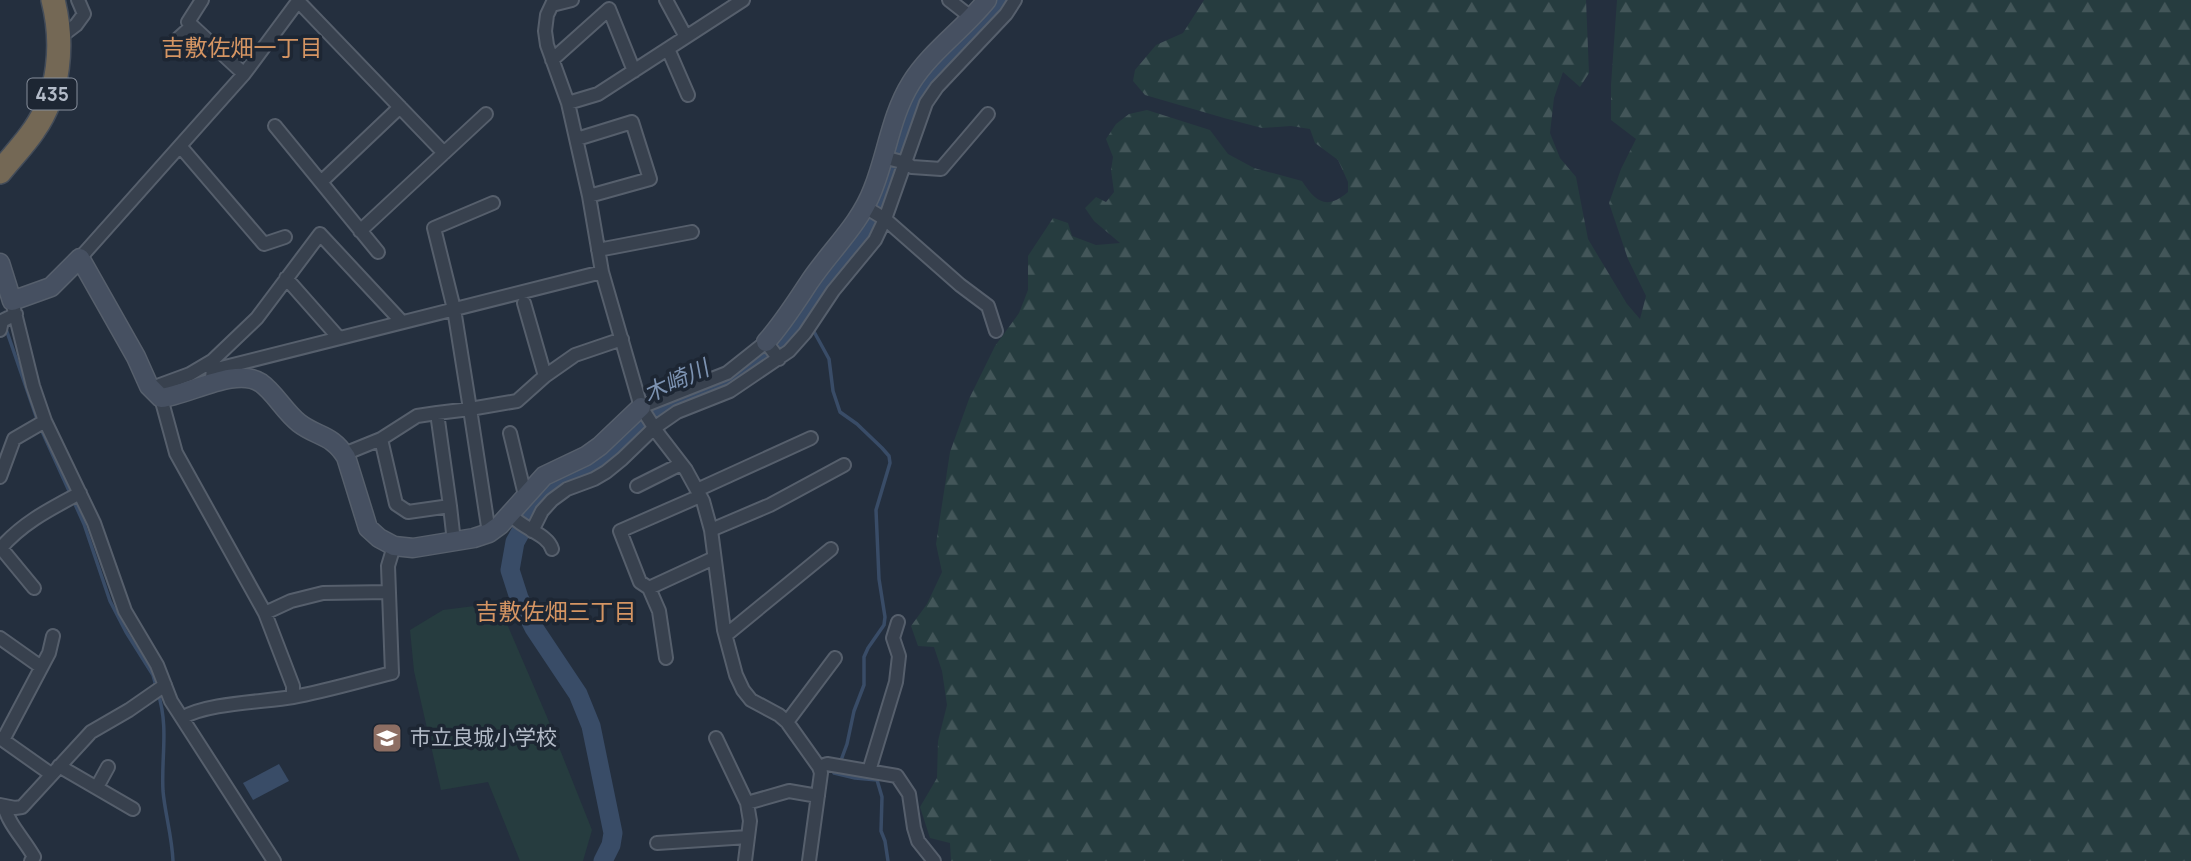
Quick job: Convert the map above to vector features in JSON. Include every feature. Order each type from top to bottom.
[{"type":"highway","name":"435","points":[[0,172],[35,128],[51,95],[60,53],[53,0]]},
{"type":"street","points":[[59,38],[76,26],[84,14],[78,0]]},
{"type":"street","points":[[202,0],[188,22],[244,74]]},
{"type":"street","points":[[572,0],[553,3],[545,31],[577,139],[602,272],[641,407],[699,493],[711,530],[726,635],[736,675],[751,700],[787,722],[820,767],[809,861]]},
{"type":"street","points":[[666,0],[686,37]]},
{"type":"street","points":[[568,103],[598,94],[743,0]]},
{"type":"street","points":[[950,0],[972,18]]},
{"type":"street","points":[[212,371],[242,376],[262,384],[294,419],[332,440],[344,454],[368,527],[379,538],[394,546],[413,548],[489,533],[544,476],[586,456],[641,407],[727,373],[766,342],[785,320],[811,279],[839,246],[865,207],[900,102],[912,82],[925,64],[987,0]]},
{"type":"street","points":[[532,531],[552,500],[567,489],[594,479],[606,471],[654,428],[677,412],[730,391],[789,351],[875,240],[906,163],[926,103],[1006,14],[1015,0]]},
{"type":"street","points":[[0,330],[2,321],[14,307],[51,287],[80,258],[244,74],[299,1],[443,153]]},
{"type":"street","points":[[552,60],[609,9],[634,71]]},
{"type":"street","points":[[170,46],[192,26]]},
{"type":"street","points":[[668,49],[688,95]]},
{"type":"street","points":[[321,182],[400,107]]},
{"type":"street","points":[[360,231],[486,114]]},
{"type":"street","points":[[883,157],[912,167],[942,169],[988,114]]},
{"type":"street","points":[[577,139],[632,122],[650,178],[589,196]]},
{"type":"street","points":[[275,126],[377,252]]},
{"type":"street","points":[[180,146],[264,244],[285,237]]},
{"type":"street","points":[[489,533],[454,309],[434,228],[493,203]]},
{"type":"street","points":[[865,207],[885,219],[988,306],[996,331]]},
{"type":"street","points":[[598,250],[692,232]]},
{"type":"street","points":[[156,393],[173,397],[212,371],[257,318],[320,234],[402,322]]},
{"type":"street","points":[[80,258],[156,393],[176,453],[265,612],[293,686],[293,697]]},
{"type":"street","points":[[0,263],[45,421],[94,523],[125,611],[157,665],[171,701],[274,861]]},
{"type":"street","points":[[212,371],[602,272]]},
{"type":"street","points":[[286,278],[339,338]]},
{"type":"street","points":[[811,279],[831,295]]},
{"type":"street","points":[[524,303],[545,376]]},
{"type":"street","points":[[344,454],[381,439],[416,416],[517,401],[545,376],[575,355],[622,339]]},
{"type":"street","points":[[766,342],[779,359]]},
{"type":"street","points":[[437,413],[454,542]]},
{"type":"street","points":[[0,477],[14,439],[45,421]]},
{"type":"street","points":[[510,433],[526,495]]},
{"type":"street","points":[[666,658],[659,611],[649,588],[640,582],[620,531],[811,438]]},
{"type":"street","points":[[381,439],[396,504],[408,512],[450,506]]},
{"type":"street","points":[[637,486],[681,464]]},
{"type":"street","points":[[711,530],[770,506],[844,465]]},
{"type":"street","points":[[34,588],[0,549],[13,533],[34,517],[80,493]]},
{"type":"street","points":[[510,513],[517,522],[545,537],[551,543],[552,550]]},
{"type":"street","points":[[183,718],[190,713],[293,697],[393,673],[388,566],[394,546]]},
{"type":"street","points":[[726,635],[831,549]]},
{"type":"street","points":[[649,588],[714,558]]},
{"type":"street","points":[[265,612],[291,601],[323,593],[389,592]]},
{"type":"street","points":[[869,771],[896,682],[899,656],[893,638],[898,622]]},
{"type":"street","points":[[53,636],[49,653],[1,739],[55,770],[97,787],[133,809]]},
{"type":"street","points":[[0,638],[41,667]]},
{"type":"street","points":[[787,722],[835,658]]},
{"type":"street","points":[[2,805],[22,807],[91,732],[165,685]]},
{"type":"street","points":[[716,738],[747,803],[750,821],[745,861]]},
{"type":"street","points":[[820,767],[827,764],[897,776],[909,794],[918,841],[934,861]]},
{"type":"street","points":[[97,787],[108,767]]},
{"type":"street","points":[[747,803],[789,791],[818,796]]},
{"type":"street","points":[[2,805],[7,819],[34,857],[31,861]]},
{"type":"street","points":[[657,843],[748,837]]},
{"type":"green space","points":[[1204,0],[1586,0],[1589,73],[1580,87],[1563,72],[1554,98],[1550,133],[1560,158],[1576,177],[1588,239],[1627,304],[1640,319],[1646,296],[1628,259],[1609,203],[1621,169],[1636,139],[1611,120],[1617,0],[2191,0],[2191,861],[951,861],[950,843],[930,838],[920,807],[937,778],[938,741],[947,705],[942,671],[934,647],[918,646],[911,626],[927,604],[942,572],[936,544],[950,452],[969,399],[995,346],[1019,313],[1028,290],[1028,256],[1053,218],[1068,223],[1072,236],[1096,245],[1120,243],[1094,221],[1085,208],[1096,197],[1106,202],[1114,192],[1111,170],[1113,157],[1106,139],[1116,124],[1129,114],[1147,110],[1210,130],[1228,154],[1254,168],[1302,181],[1316,198],[1322,201],[1333,201],[1348,192],[1348,182],[1338,160],[1315,143],[1310,129],[1291,126],[1262,128],[1224,118],[1145,95],[1133,81],[1135,70],[1156,45],[1183,33]]},
{"type":"green space","points":[[498,603],[592,830],[583,861],[520,861],[488,782],[441,790],[414,671],[410,630],[443,610]]},
{"type":"water","points":[[279,764],[289,781],[253,800],[243,783]]},
{"type":"waterway","name":"木崎川","points":[[603,861],[611,845],[613,833],[591,726],[578,694],[534,628],[519,598],[510,570],[515,542],[529,517],[552,490],[622,448],[656,413],[728,383],[755,367],[788,340],[870,228],[884,204],[917,109],[926,91],[939,73],[986,26],[1006,0]]},
{"type":"waterway","points":[[5,326],[38,422]]},
{"type":"waterway","points":[[812,328],[829,359],[833,391],[840,412],[882,448],[889,456],[890,463],[876,510],[884,625],[864,657],[864,685],[840,763]]},
{"type":"waterway","points":[[41,429],[84,524],[110,601],[153,675],[156,686]]},
{"type":"waterway","points":[[158,693],[164,730],[163,791],[173,861]]},
{"type":"waterway","points":[[837,769],[834,773],[877,780],[882,797],[881,831],[888,861]]},
{"type":"place","name":"市立良城小学校","points":[[387,738]]},
{"type":"district","name":"吉敷佐畑一丁目","points":[[242,48]]},
{"type":"district","name":"吉敷佐畑三丁目","points":[[556,612]]}]
